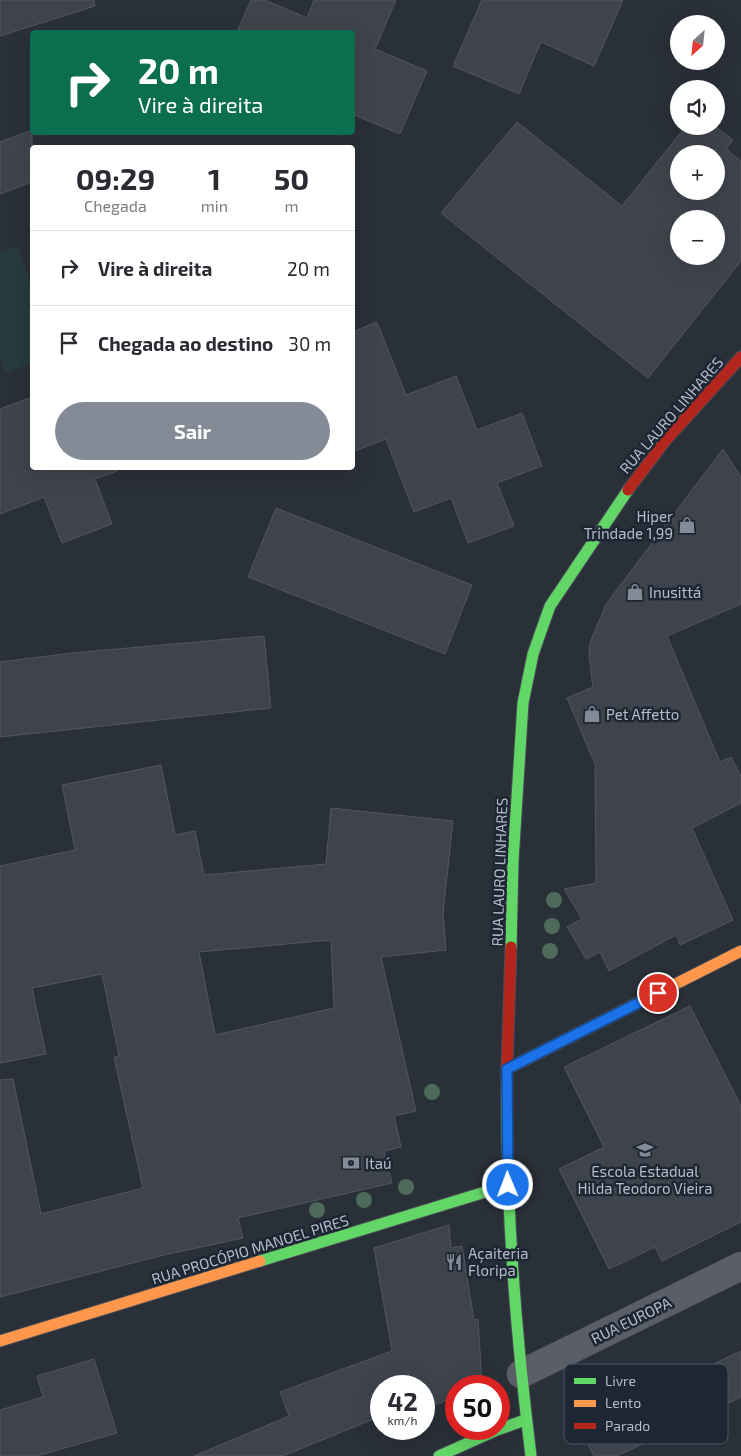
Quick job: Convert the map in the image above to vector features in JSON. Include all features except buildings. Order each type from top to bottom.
[{"type":"main road","name":"RUA LAURO LINHARES","points":[[530,1456],[525,1420],[508,1185],[507,1069],[513,861],[521,719],[532,654],[550,606],[619,501],[665,441],[741,357]]},
{"type":"main road","points":[[507,1069],[741,951]]},
{"type":"main road","name":"RUA PROCÓPIO MANOEL PIRES","points":[[0,1341],[508,1185]]},
{"type":"main road","points":[[439,1456],[497,1430],[525,1420]]},
{"type":"street","name":"RUA EUROPA","points":[[522,1374],[741,1266]]},
{"type":"green space","points":[[17,246],[30,282],[30,364],[6,373],[0,358],[0,252]]},
{"type":"traffic: fast","points":[[511,947],[513,861],[523,703],[533,654],[550,606],[628,490]]},
{"type":"traffic: fast","points":[[507,1067],[509,1213],[512,1262],[531,1456]]},
{"type":"traffic: fast","points":[[260,1261],[508,1185]]},
{"type":"traffic: fast","points":[[439,1456],[497,1430],[525,1420]]},
{"type":"traffic: slow","points":[[507,1069],[741,951]]},
{"type":"traffic: slow","points":[[0,1341],[260,1261]]},
{"type":"traffic: jam","points":[[628,490],[665,441],[741,357]]},
{"type":"traffic: jam","points":[[507,1067],[511,947]]},
{"type":"place","name":"Hiper Trindade 1,99","points":[[687,525]]},
{"type":"place","name":"Inusittá","points":[[635,592]]},
{"type":"place","name":"Pet Affetto","points":[[592,714]]},
{"type":"place","name":"Escola Estadual Hilda Teodoro Vieira","points":[[645,1150]]},
{"type":"place","name":"Itaú","points":[[351,1163]]},
{"type":"place","name":"Açaiteria Floripa","points":[[454,1262]]},
{"type":"route","points":[[508,1185],[507,1069],[658,993]]}]
